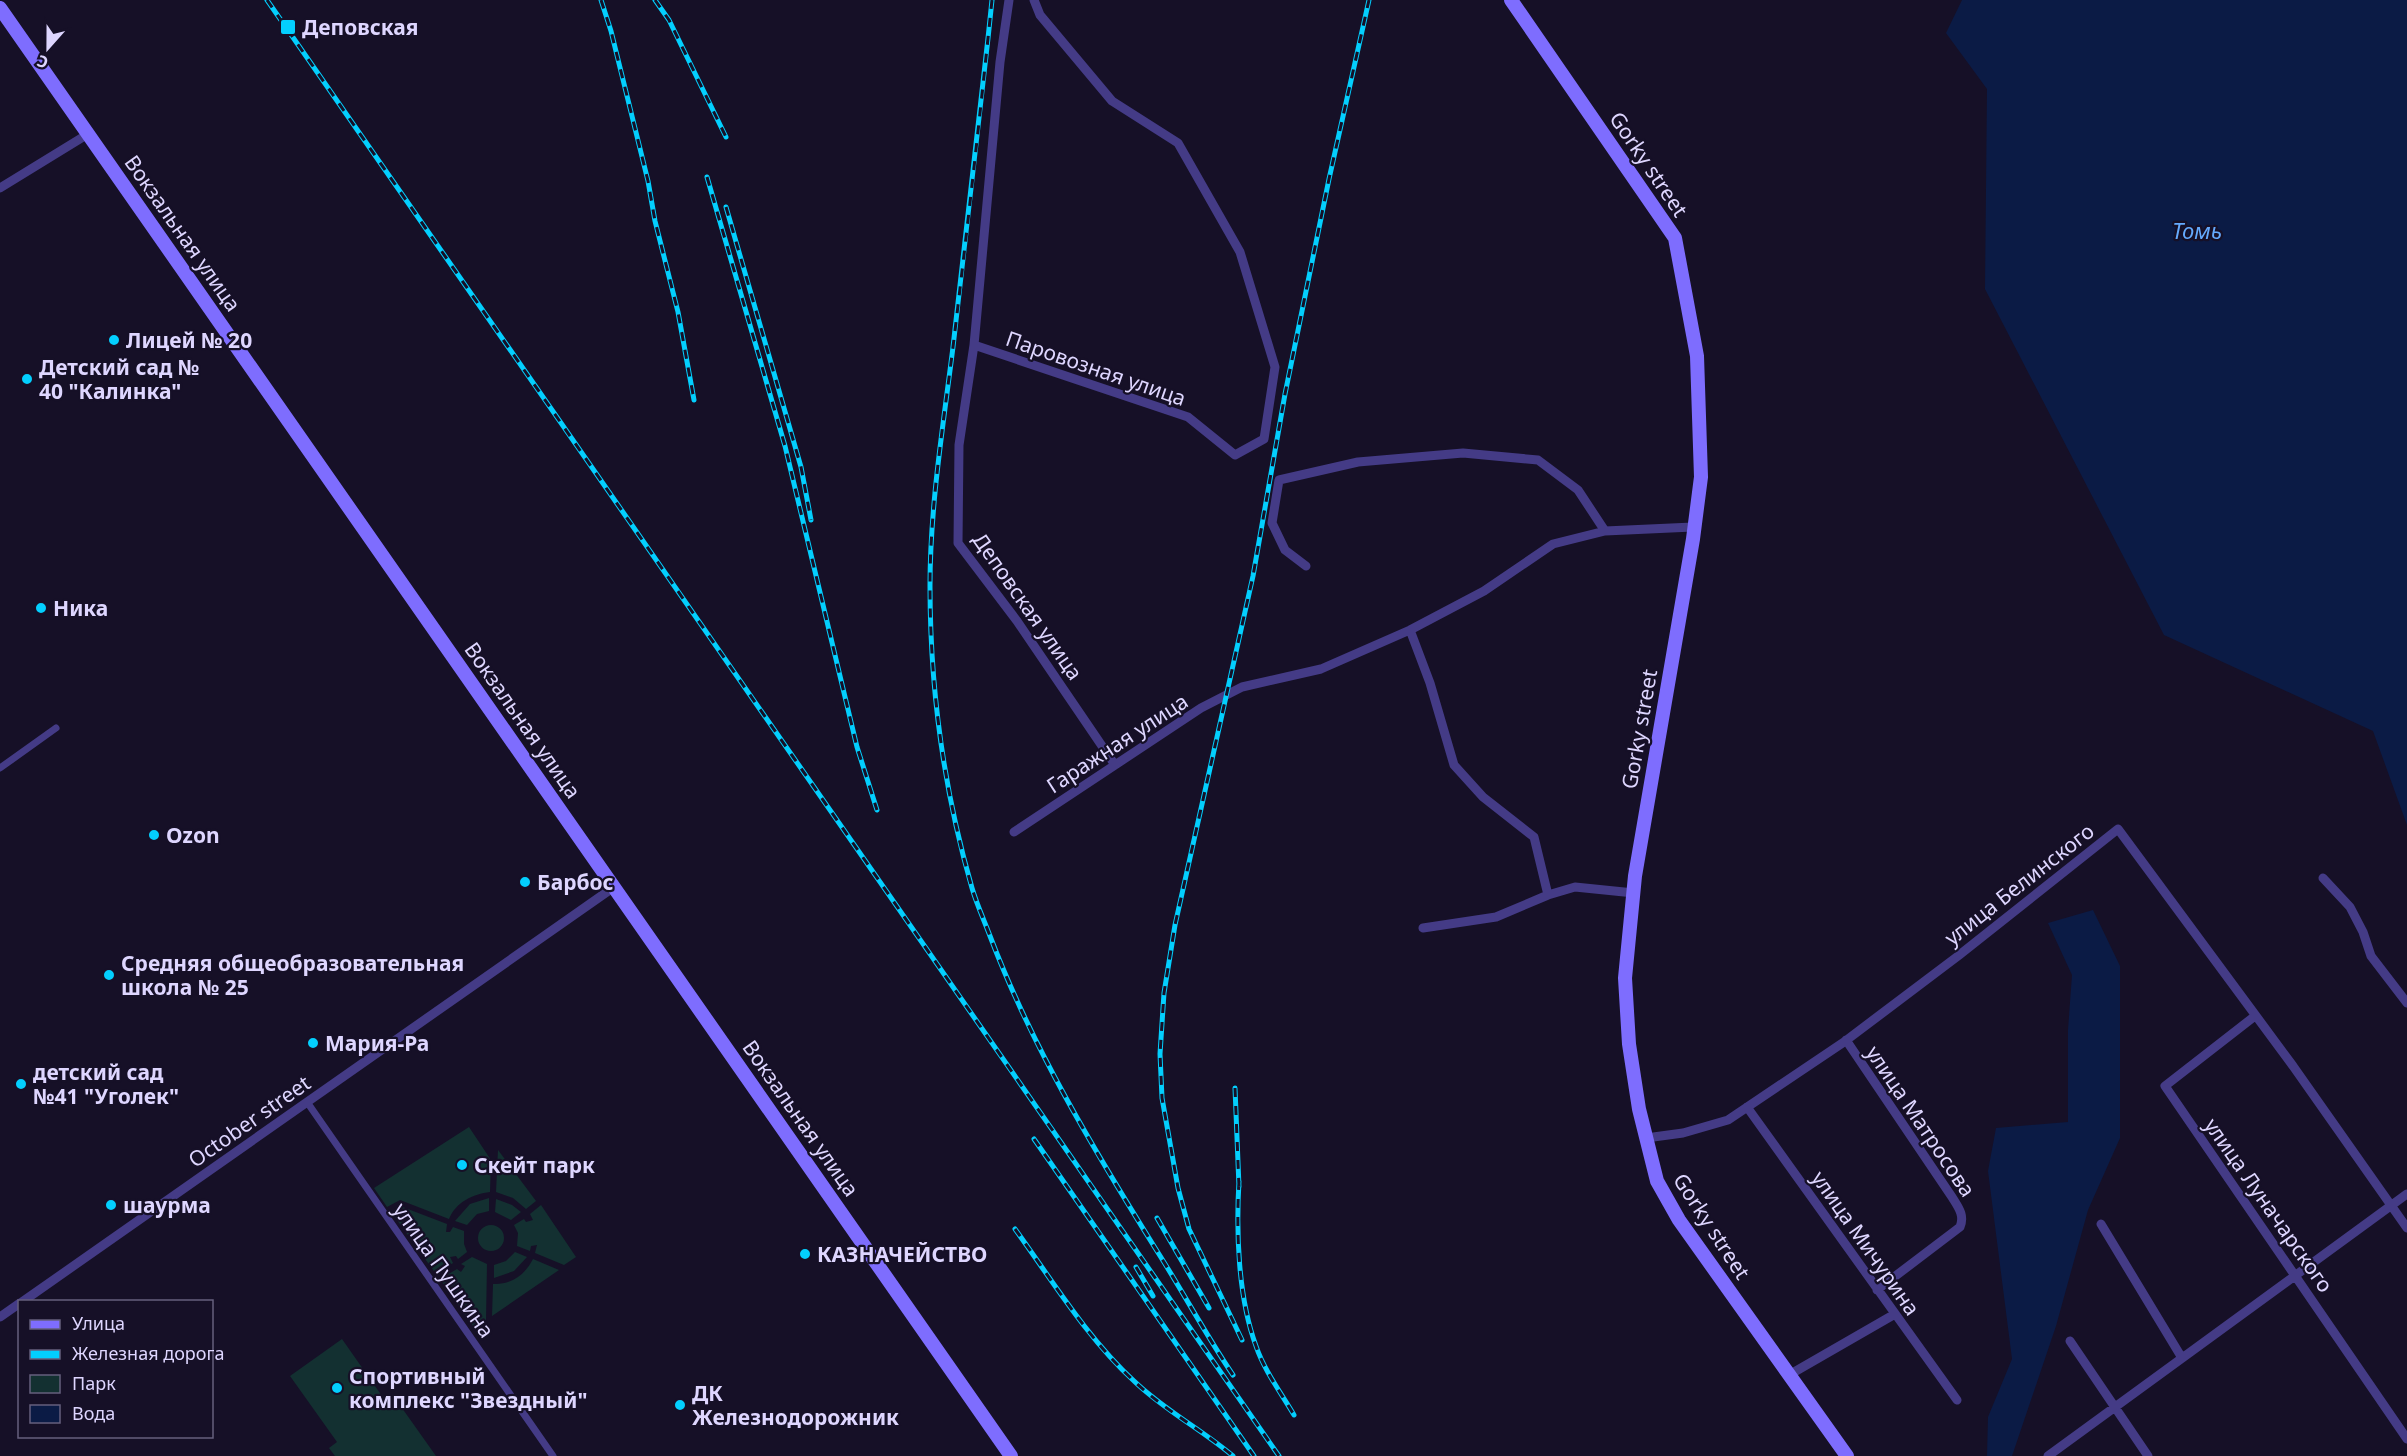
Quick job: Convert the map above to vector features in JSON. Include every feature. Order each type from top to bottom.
[{"type":"main road","name":"Gorky street","points":[[1511,0],[1675,238],[1697,356],[1701,477],[1634,893],[1625,978],[1629,1044],[1639,1109],[1657,1181],[1679,1220],[1847,1456]]},
{"type":"main road","name":"Вокзальная улица","points":[[0,8],[1011,1456]]},
{"type":"street","name":"Паровозная улица","points":[[1009,0],[1000,62],[974,345],[1188,417],[1235,455],[1264,439],[1275,367],[1240,252],[1178,143],[1112,101],[1040,15],[1034,0]]},
{"type":"street","points":[[0,188],[88,134]]},
{"type":"street","name":"Деповская улица","points":[[974,345],[959,445],[957,543],[1017,621],[1115,765]]},
{"type":"street","points":[[1306,566],[1285,550],[1272,523],[1280,480],[1358,462],[1463,453],[1538,460],[1578,490],[1605,531]]},
{"type":"street","points":[[1548,895],[1534,837],[1483,797],[1454,765],[1430,683],[1410,630],[1484,591],[1552,544],[1605,531],[1694,527]]},
{"type":"street","name":"Гаражная улица","points":[[1014,832],[1201,708],[1242,687],[1321,669],[1410,630]]},
{"type":"street","points":[[0,768],[56,728]]},
{"type":"street","name":"улица Белинского","points":[[1646,1138],[1683,1133],[1728,1120],[1846,1040],[1958,956],[2118,830],[2293,1066],[2407,1228]]},
{"type":"street","points":[[2323,879],[2350,907],[2363,932],[2371,956],[2407,1004]]},
{"type":"street","points":[[1423,928],[1496,917],[1575,886],[1634,893]]},
{"type":"street","name":"October street","points":[[24,1300],[614,887]]},
{"type":"street","name":"улица Луначарского","points":[[2255,1016],[2165,1086],[2407,1439]]},
{"type":"street","name":"улица Матросова","points":[[1846,1040],[1952,1197],[1961,1213],[1962,1221],[1960,1227],[1877,1290]]},
{"type":"street","name":"улица Пушкина","points":[[308,1102],[553,1456]]},
{"type":"street","name":"улица Мичурина","points":[[1747,1107],[1957,1400]]},
{"type":"street","points":[[2048,1456],[2407,1194]]},
{"type":"street","points":[[2101,1224],[2182,1358]]},
{"type":"street","name":"October street","points":[[0,1317],[18,1304]]},
{"type":"street","points":[[1789,1375],[1894,1314]]},
{"type":"street","points":[[2070,1341],[2148,1456]]},
{"type":"green space","points":[[469,1127],[491,1160],[490,1192],[466,1200],[456,1208],[449,1219],[400,1200],[387,1207],[374,1188]]},
{"type":"green space","points":[[498,1150],[536,1201],[526,1209],[513,1198],[496,1192]]},
{"type":"green space","points":[[489,1198],[489,1211],[477,1214],[467,1225],[455,1221],[470,1204]]},
{"type":"green space","points":[[496,1199],[512,1205],[521,1212],[511,1220],[495,1212]]},
{"type":"green space","points":[[541,1205],[576,1257],[564,1265],[535,1253],[537,1245],[531,1246],[530,1251],[517,1246],[518,1233],[514,1225],[524,1219],[526,1222],[533,1220],[530,1214]]},
{"type":"green space","points":[[400,1206],[447,1224],[446,1232],[450,1232],[453,1227],[464,1231],[464,1244],[467,1252],[458,1259],[456,1256],[450,1257],[453,1263],[436,1274],[392,1213]]},
{"type":"green space","points":[[491,1225],[500,1229],[504,1238],[500,1247],[491,1251],[482,1247],[478,1238],[482,1229]]},
{"type":"green space","points":[[515,1252],[527,1257],[514,1271],[494,1278],[494,1265],[506,1261]]},
{"type":"green space","points":[[472,1257],[487,1264],[486,1320],[475,1329],[440,1279],[457,1269],[461,1272],[465,1266],[461,1264]]},
{"type":"green space","points":[[533,1259],[559,1270],[492,1316],[493,1284],[506,1283],[517,1278]]},
{"type":"green space","name":"Спортивный комплекс \"Звездный\"","points":[[342,1339],[389,1406],[397,1401],[436,1456],[335,1456],[329,1448],[337,1442],[290,1376]]},
{"type":"water","name":"Томь","points":[[1962,0],[2407,0],[2407,825],[2373,731],[2164,635],[1985,289],[1987,89],[1946,33]]},
{"type":"water","points":[[2093,910],[2120,966],[2120,1138],[2088,1210],[2056,1326],[2012,1456],[1987,1456],[1988,1417],[2012,1359],[1988,1171],[1996,1128],[2068,1122],[2068,1030],[2072,975],[2048,923]]},
{"type":"railway","points":[[267,0],[1279,1456]]},
{"type":"railway","points":[[601,0],[611,31],[648,181],[655,221],[678,312],[694,400]]},
{"type":"railway","points":[[655,0],[669,20],[726,137]]},
{"type":"railway","points":[[992,0],[932,526],[930,586],[933,663],[946,777],[974,894],[1025,1018],[1110,1175],[1233,1375]]},
{"type":"railway","points":[[1242,1340],[1189,1229],[1178,1188],[1162,1098],[1160,1054],[1164,993],[1175,925],[1253,576],[1285,394],[1329,179],[1369,0]]},
{"type":"railway","points":[[707,177],[785,446],[857,747],[877,810]]},
{"type":"railway","points":[[726,207],[801,467],[811,520]]},
{"type":"railway","points":[[1235,1088],[1239,1187]]},
{"type":"railway","points":[[1034,1139],[1254,1456]]},
{"type":"railway","points":[[1239,1181],[1240,1264],[1245,1307],[1263,1364],[1294,1415]]},
{"type":"railway","points":[[1157,1218],[1209,1308]]},
{"type":"railway","points":[[1015,1229],[1071,1308],[1117,1364],[1158,1401],[1233,1456]]},
{"type":"railway","points":[[1136,1267],[1153,1296]]},
{"type":"place","name":"Деповская","points":[[288,27]]},
{"type":"place","name":"Лицей № 20","points":[[114,340]]},
{"type":"place","name":"Детский сад № 40 \"Калинка\"","points":[[27,379]]},
{"type":"place","name":"Ника","points":[[41,608]]},
{"type":"place","name":"Ozon","points":[[154,835]]},
{"type":"place","name":"Барбос","points":[[525,882]]},
{"type":"place","name":"Средняя общеобразовательная школа № 25","points":[[109,975]]},
{"type":"place","name":"Мария-Ра","points":[[313,1043]]},
{"type":"place","name":"детский сад №41 \"Уголек\"","points":[[21,1084]]},
{"type":"place","name":"Скейт парк","points":[[462,1165]]},
{"type":"place","name":"шаурма","points":[[111,1205]]},
{"type":"place","name":"КАЗНАЧЕЙСТВО","points":[[805,1254]]},
{"type":"place","name":"Спортивный комплекс \"Звездный\"","points":[[337,1388]]},
{"type":"place","name":"ДК Железнодорожник","points":[[680,1405]]}]
